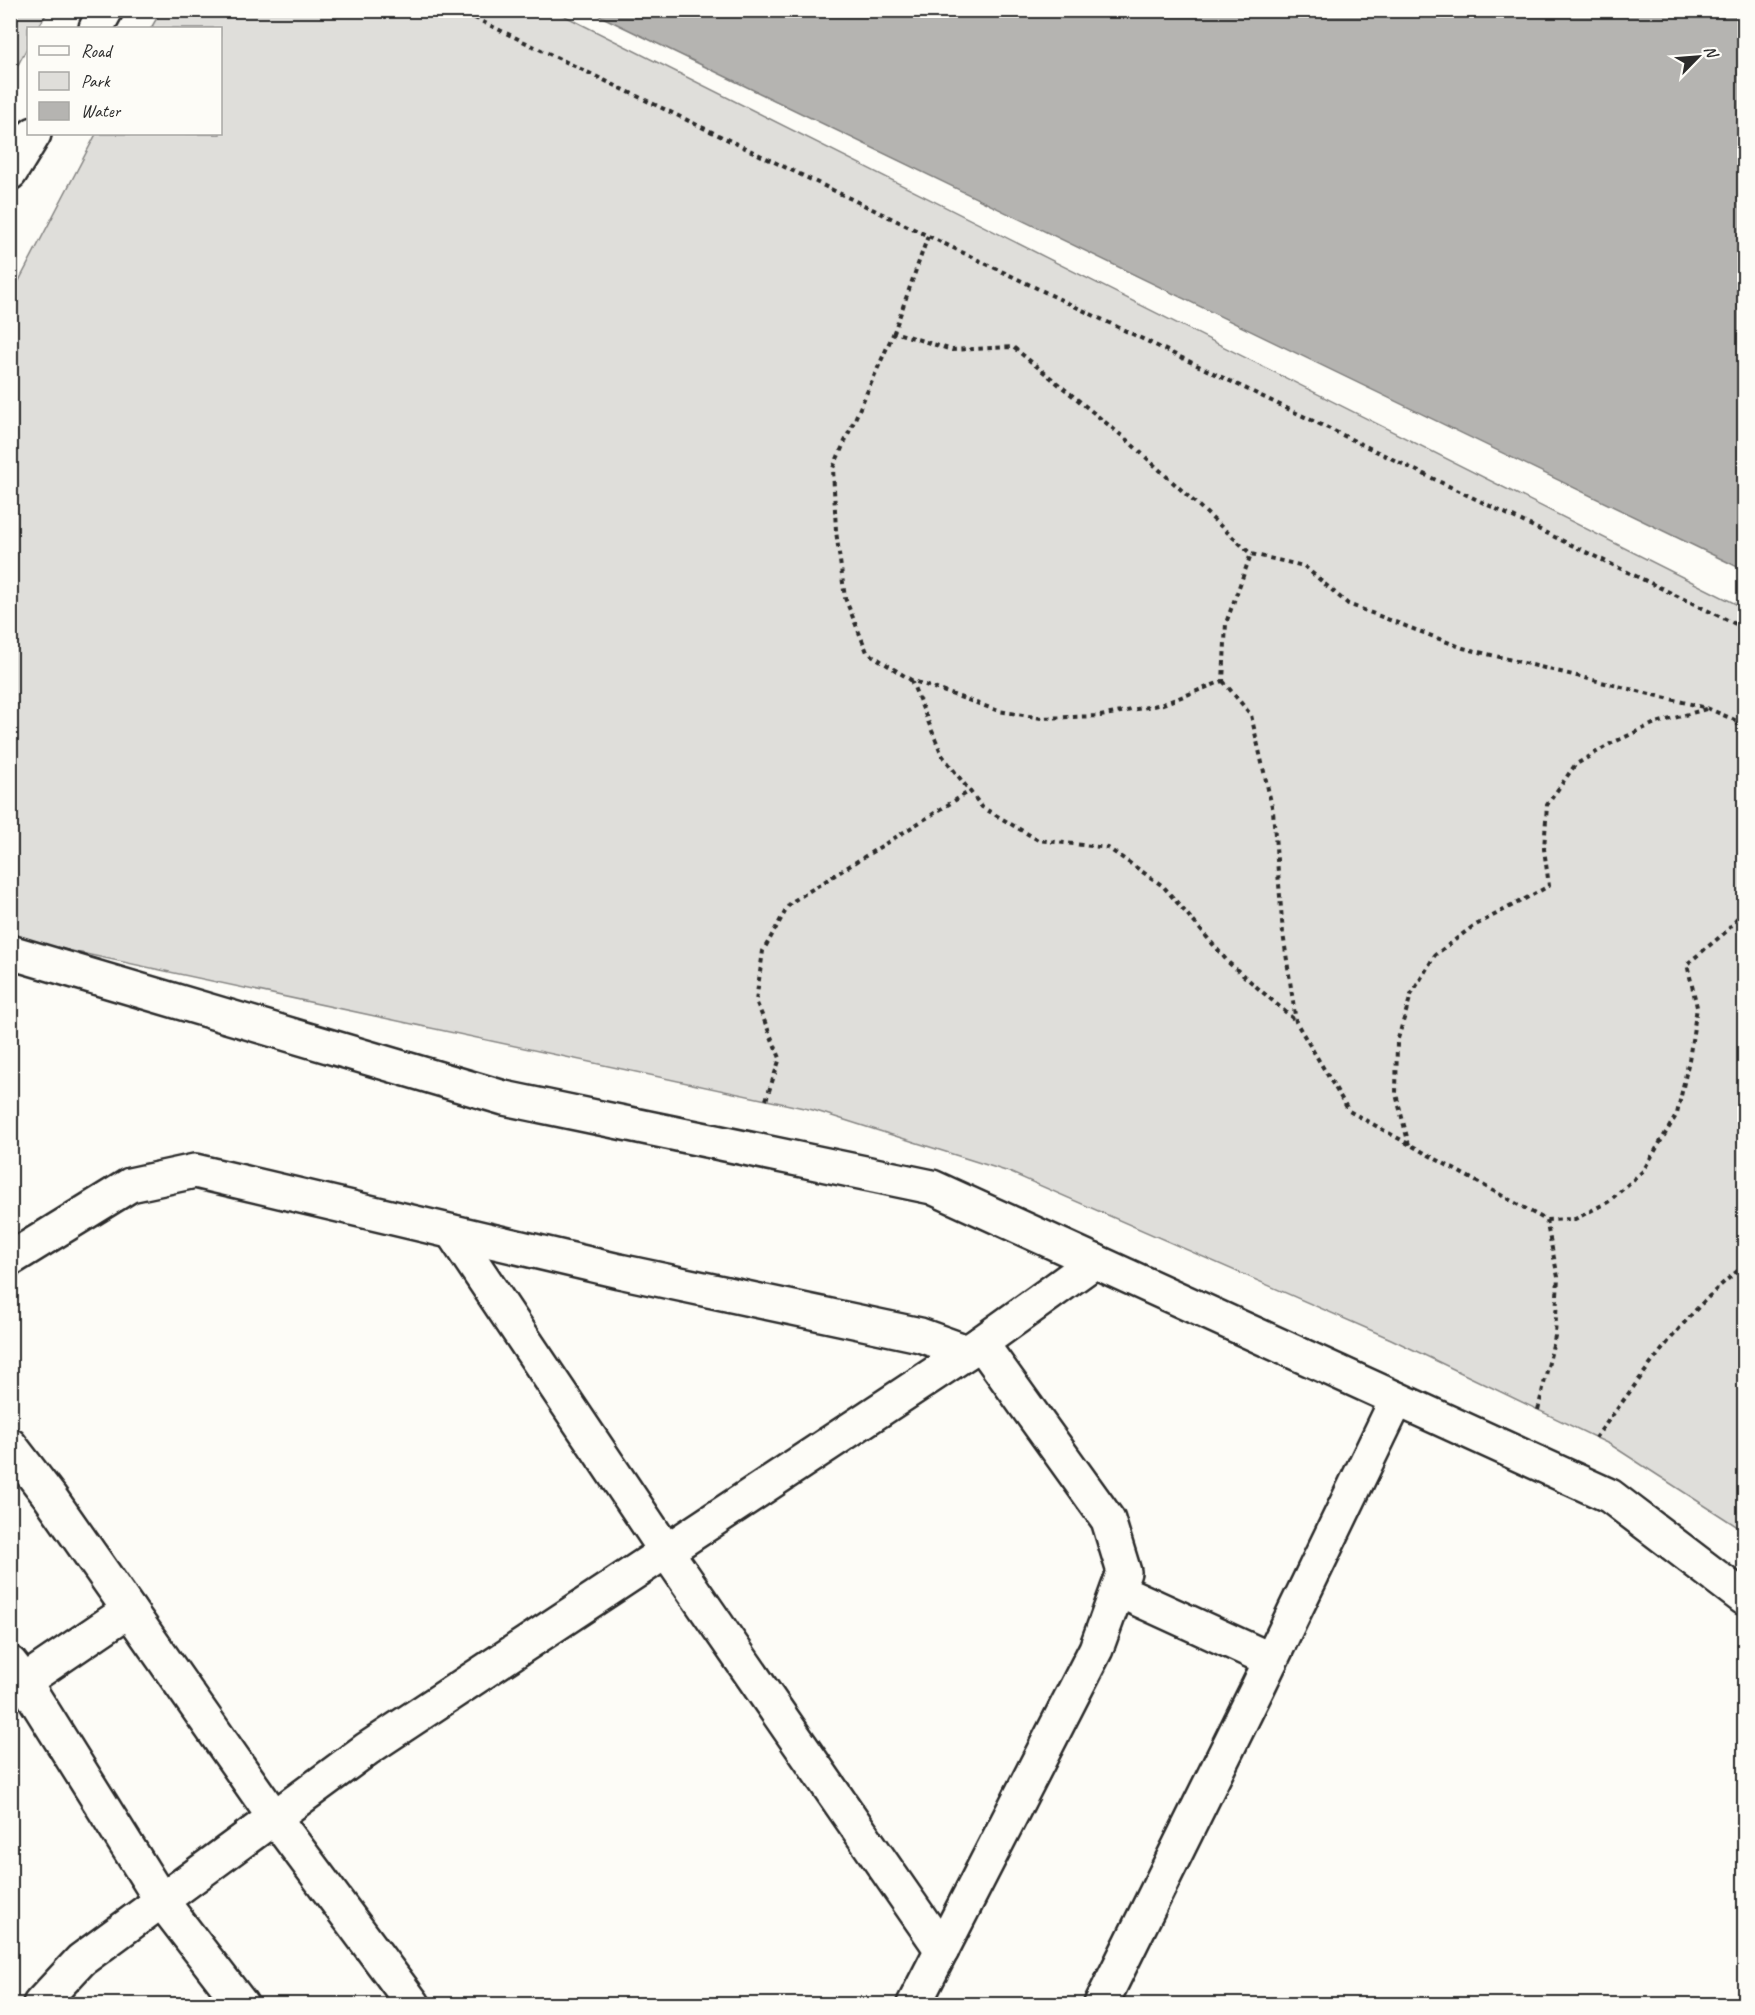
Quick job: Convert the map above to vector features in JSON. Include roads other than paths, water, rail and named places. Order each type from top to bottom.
[{"type":"street","points":[[97,27],[106,10]]},
{"type":"street","points":[[10,173],[33,135]]},
{"type":"street","points":[[10,952],[504,1098],[932,1187],[1610,1496],[1744,1598]]},
{"type":"street","points":[[10,1259],[130,1185],[195,1171],[619,1271],[974,1347],[1108,1520],[1124,1572],[1096,1649],[914,2004]]},
{"type":"street","points":[[452,1232],[666,1551],[942,1950]]},
{"type":"street","points":[[40,2004],[81,1960],[367,1749],[974,1347],[1095,1261]]},
{"type":"street","points":[[1101,2004],[1271,1660],[1396,1399]]},
{"type":"street","points":[[10,1445],[274,1817],[413,2004]]},
{"type":"street","points":[[1118,1590],[1271,1660]]},
{"type":"street","points":[[129,1610],[15,1678],[161,1900],[241,2004]]},
{"type":"water","points":[[590,11],[1744,11],[1744,570]]}]
